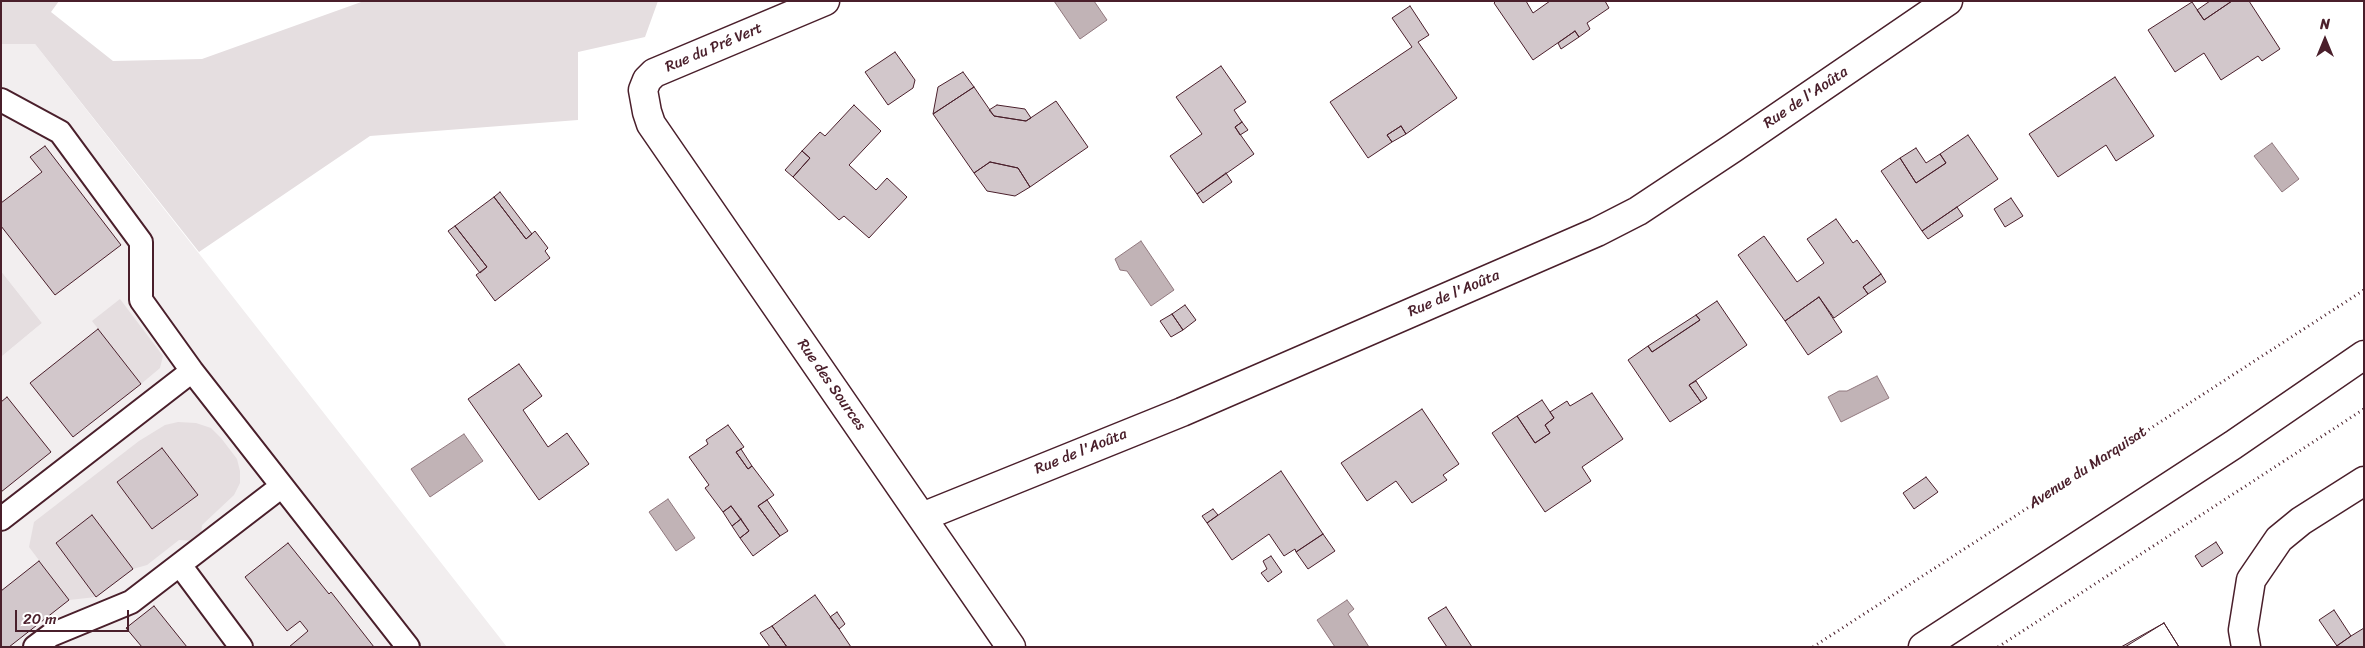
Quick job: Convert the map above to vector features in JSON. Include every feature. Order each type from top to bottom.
[{"type":"street","name":"Rue du Pré Vert","points":[[651,124],[644,90],[647,80],[654,73],[825,1]]},
{"type":"street","name":"Rue de l'Aoûta","points":[[922,517],[1182,412],[1597,232],[1662,195],[1948,1]]},
{"type":"street","name":"Rue des Sources","points":[[651,124],[1011,647]]},
{"type":"street","points":[[1923,647],[2233,445],[2364,354]]},
{"type":"street","points":[[2246,647],[2243,630],[2251,580],[2280,539],[2302,521],[2364,481]]},
{"type":"lane","points":[[1,100],[60,132],[142,242],[141,300],[192,371],[408,647]]},
{"type":"lane","points":[[1,520],[192,371]]},
{"type":"lane","points":[[34,647],[51,634],[131,602],[282,486]]},
{"type":"lane","points":[[180,565],[241,647]]},
{"type":"path","name":"Avenue du Marquisat","points":[[1813,647],[2364,290]]},
{"type":"path","points":[[1998,647],[2364,409]]},
{"type":"shaded area","points":[[1,1],[59,1],[51,12],[113,61],[202,59],[364,1],[658,1],[645,37],[578,52],[578,120],[370,136],[199,252],[35,44],[1,44]]},
{"type":"shaded area","points":[[1054,1],[1094,1],[1107,20],[1080,39]]},
{"type":"shaded area","points":[[1,44],[35,44],[507,647],[1,647],[1,357],[42,323],[1,271]]},
{"type":"shaded area","points":[[2272,143],[2299,179],[2282,192],[2254,156]]},
{"type":"shaded area","points":[[1141,241],[1174,290],[1151,306],[1127,271],[1120,270],[1115,259]]},
{"type":"shaded area","points":[[1,271],[42,323],[1,357]]},
{"type":"shaded area","points":[[120,299],[163,356],[160,368],[141,384],[92,321]]},
{"type":"shaded area","points":[[1877,376],[1889,398],[1841,422],[1828,397],[1839,391],[1847,391]]},
{"type":"shaded area","points":[[178,422],[196,423],[211,428],[221,438],[237,459],[240,471],[240,483],[234,495],[202,525],[201,536],[193,541],[179,540],[147,565],[133,569],[92,516],[56,543],[96,597],[69,600],[29,547],[34,522],[139,441],[165,425]],"holes":[[[162,448],[198,495],[153,529],[117,482]]]},
{"type":"shaded area","points":[[464,434],[483,461],[430,497],[411,469]]},
{"type":"shaded area","points":[[668,499],[695,538],[676,551],[649,512]]},
{"type":"shaded area","points":[[1347,600],[1354,609],[1348,614],[1369,647],[1335,647],[1317,620]]},
{"type":"building","points":[[1496,1],[1526,1],[1533,13],[1550,1],[1605,1],[1609,8],[1587,23],[1590,29],[1579,37],[1575,31],[1533,60],[1494,3]]},
{"type":"building","points":[[2210,1],[2232,1],[2204,20],[2197,10]]},
{"type":"building","points":[[2232,1],[2249,1],[2280,49],[2262,61],[2258,56],[2221,80],[2204,53],[2175,72],[2148,30],[2192,2],[2204,20]]},
{"type":"building","points":[[1410,6],[1429,35],[1418,42],[1457,98],[1406,134],[1401,126],[1387,135],[1392,142],[1368,158],[1330,102],[1412,47],[1392,18]]},
{"type":"building","points":[[1575,31],[1579,37],[1561,49],[1558,43]]},
{"type":"building","points":[[895,52],[915,80],[913,88],[888,105],[865,72]]},
{"type":"building","points":[[1221,66],[1246,102],[1234,110],[1242,122],[1235,127],[1254,154],[1197,194],[1170,156],[1202,134],[1176,97]]},
{"type":"building","points":[[963,72],[974,87],[933,114],[938,87]]},
{"type":"building","points":[[2115,77],[2154,136],[2116,161],[2106,145],[2058,177],[2029,134]]},
{"type":"building","points":[[974,87],[994,116],[1026,121],[1056,101],[1088,147],[1030,187],[1018,168],[990,162],[974,173],[933,114]]},
{"type":"building","points":[[854,105],[881,131],[849,165],[876,190],[887,178],[907,197],[869,238],[844,216],[839,220],[793,177],[810,158],[802,151],[820,132],[825,136]]},
{"type":"building","points":[[997,105],[1025,109],[1031,118],[1026,121],[994,116],[989,110]]},
{"type":"building","points":[[1242,122],[1248,130],[1240,135],[1235,127]]},
{"type":"building","points":[[1401,126],[1406,134],[1392,142],[1387,135]]},
{"type":"building","points":[[1968,135],[1998,179],[1922,231],[1881,171],[1900,158],[1916,183],[1946,163],[1940,154]]},
{"type":"building","points":[[45,146],[121,245],[55,295],[1,226],[1,203],[42,172],[30,157]]},
{"type":"building","points":[[1916,148],[1926,163],[1940,154],[1946,163],[1916,183],[1900,158]]},
{"type":"building","points":[[802,151],[810,158],[793,177],[785,170]]},
{"type":"building","points":[[990,162],[1018,168],[1030,187],[1015,196],[987,191],[974,173]]},
{"type":"building","points":[[1226,173],[1232,182],[1203,203],[1197,194]]},
{"type":"building","points":[[500,192],[532,234],[526,239],[494,197]]},
{"type":"building","points":[[494,197],[526,239],[535,231],[548,248],[545,251],[550,258],[495,301],[476,275],[487,267],[455,226]]},
{"type":"building","points":[[2011,198],[2023,216],[2005,227],[1994,209]]},
{"type":"building","points":[[1957,207],[1963,216],[1928,239],[1922,231]]},
{"type":"building","points":[[1836,219],[1853,243],[1857,240],[1881,274],[1863,287],[1868,294],[1834,318],[1819,297],[1785,321],[1738,255],[1764,236],[1797,282],[1824,263],[1807,239]]},
{"type":"building","points":[[455,226],[487,267],[480,273],[448,231]]},
{"type":"building","points":[[1881,274],[1886,282],[1868,294],[1863,287]]},
{"type":"building","points":[[1819,297],[1842,332],[1808,355],[1785,321]]},
{"type":"building","points":[[1717,301],[1747,345],[1689,385],[1701,402],[1670,422],[1628,360],[1648,346],[1652,352],[1700,320],[1696,315]]},
{"type":"building","points":[[1185,305],[1196,320],[1183,330],[1172,314]]},
{"type":"building","points":[[1172,314],[1183,330],[1171,337],[1160,321]]},
{"type":"building","points":[[1696,315],[1700,320],[1652,352],[1648,346]]},
{"type":"building","points":[[98,329],[141,384],[73,437],[30,383]]},
{"type":"building","points":[[519,364],[542,396],[523,410],[548,447],[567,433],[589,464],[539,500],[468,399]]},
{"type":"building","points":[[1696,381],[1707,398],[1701,402],[1689,385]]},
{"type":"building","points":[[1592,393],[1623,439],[1582,467],[1591,481],[1545,512],[1492,433],[1517,416],[1535,443],[1550,433],[1545,425],[1554,418],[1550,412],[1567,401],[1570,406]]},
{"type":"building","points":[[7,397],[51,452],[1,492],[1,402]]},
{"type":"building","points":[[1542,400],[1554,418],[1545,425],[1550,433],[1535,443],[1517,416]]},
{"type":"building","points":[[1422,409],[1459,464],[1443,475],[1447,480],[1412,503],[1396,481],[1367,501],[1341,463]]},
{"type":"building","points":[[728,425],[744,447],[736,452],[748,469],[752,466],[774,495],[758,506],[780,536],[753,556],[740,538],[749,531],[731,506],[723,512],[705,488],[709,485],[689,457],[708,444],[706,440]]},
{"type":"building","points":[[162,448],[198,495],[152,529],[117,482]]},
{"type":"building","points":[[741,449],[752,466],[748,469],[736,452]]},
{"type":"building","points":[[1281,471],[1323,534],[1296,552],[1295,549],[1284,556],[1269,534],[1232,560],[1207,523]]},
{"type":"building","points":[[1926,477],[1938,492],[1914,509],[1903,493]]},
{"type":"building","points":[[767,500],[788,531],[780,536],[758,506]]},
{"type":"building","points":[[731,506],[741,519],[732,526],[723,512]]},
{"type":"building","points":[[1213,509],[1218,515],[1207,523],[1202,516]]},
{"type":"building","points":[[92,515],[133,569],[96,597],[56,543]]},
{"type":"building","points":[[741,519],[749,531],[740,538],[732,526]]},
{"type":"building","points":[[1323,534],[1335,551],[1308,569],[1296,552]]},
{"type":"building","points":[[2216,542],[2223,553],[2202,567],[2195,556]]},
{"type":"building","points":[[288,543],[329,594],[331,592],[374,647],[289,647],[308,631],[300,621],[287,631],[245,577]]},
{"type":"building","points":[[1271,556],[1282,572],[1268,582],[1261,573],[1267,569],[1263,561]]},
{"type":"building","points":[[39,561],[69,600],[9,647],[1,647],[1,591]]},
{"type":"building","points":[[815,595],[851,647],[787,647],[772,626]]},
{"type":"building","points":[[154,606],[187,647],[142,647],[126,628]]},
{"type":"building","points":[[1446,607],[1472,647],[1447,647],[1428,618]]},
{"type":"building","points":[[2334,610],[2351,636],[2337,646],[2319,620]]},
{"type":"building","points":[[837,612],[845,624],[839,629],[830,617]]},
{"type":"building","points":[[2164,623],[2179,647],[2125,647]]},
{"type":"building","points":[[2164,623],[2179,647],[2121,647]]},
{"type":"building","points":[[772,626],[787,647],[770,647],[760,633]]},
{"type":"building","points":[[2364,628],[2364,647],[2335,647],[2351,636]]}]
